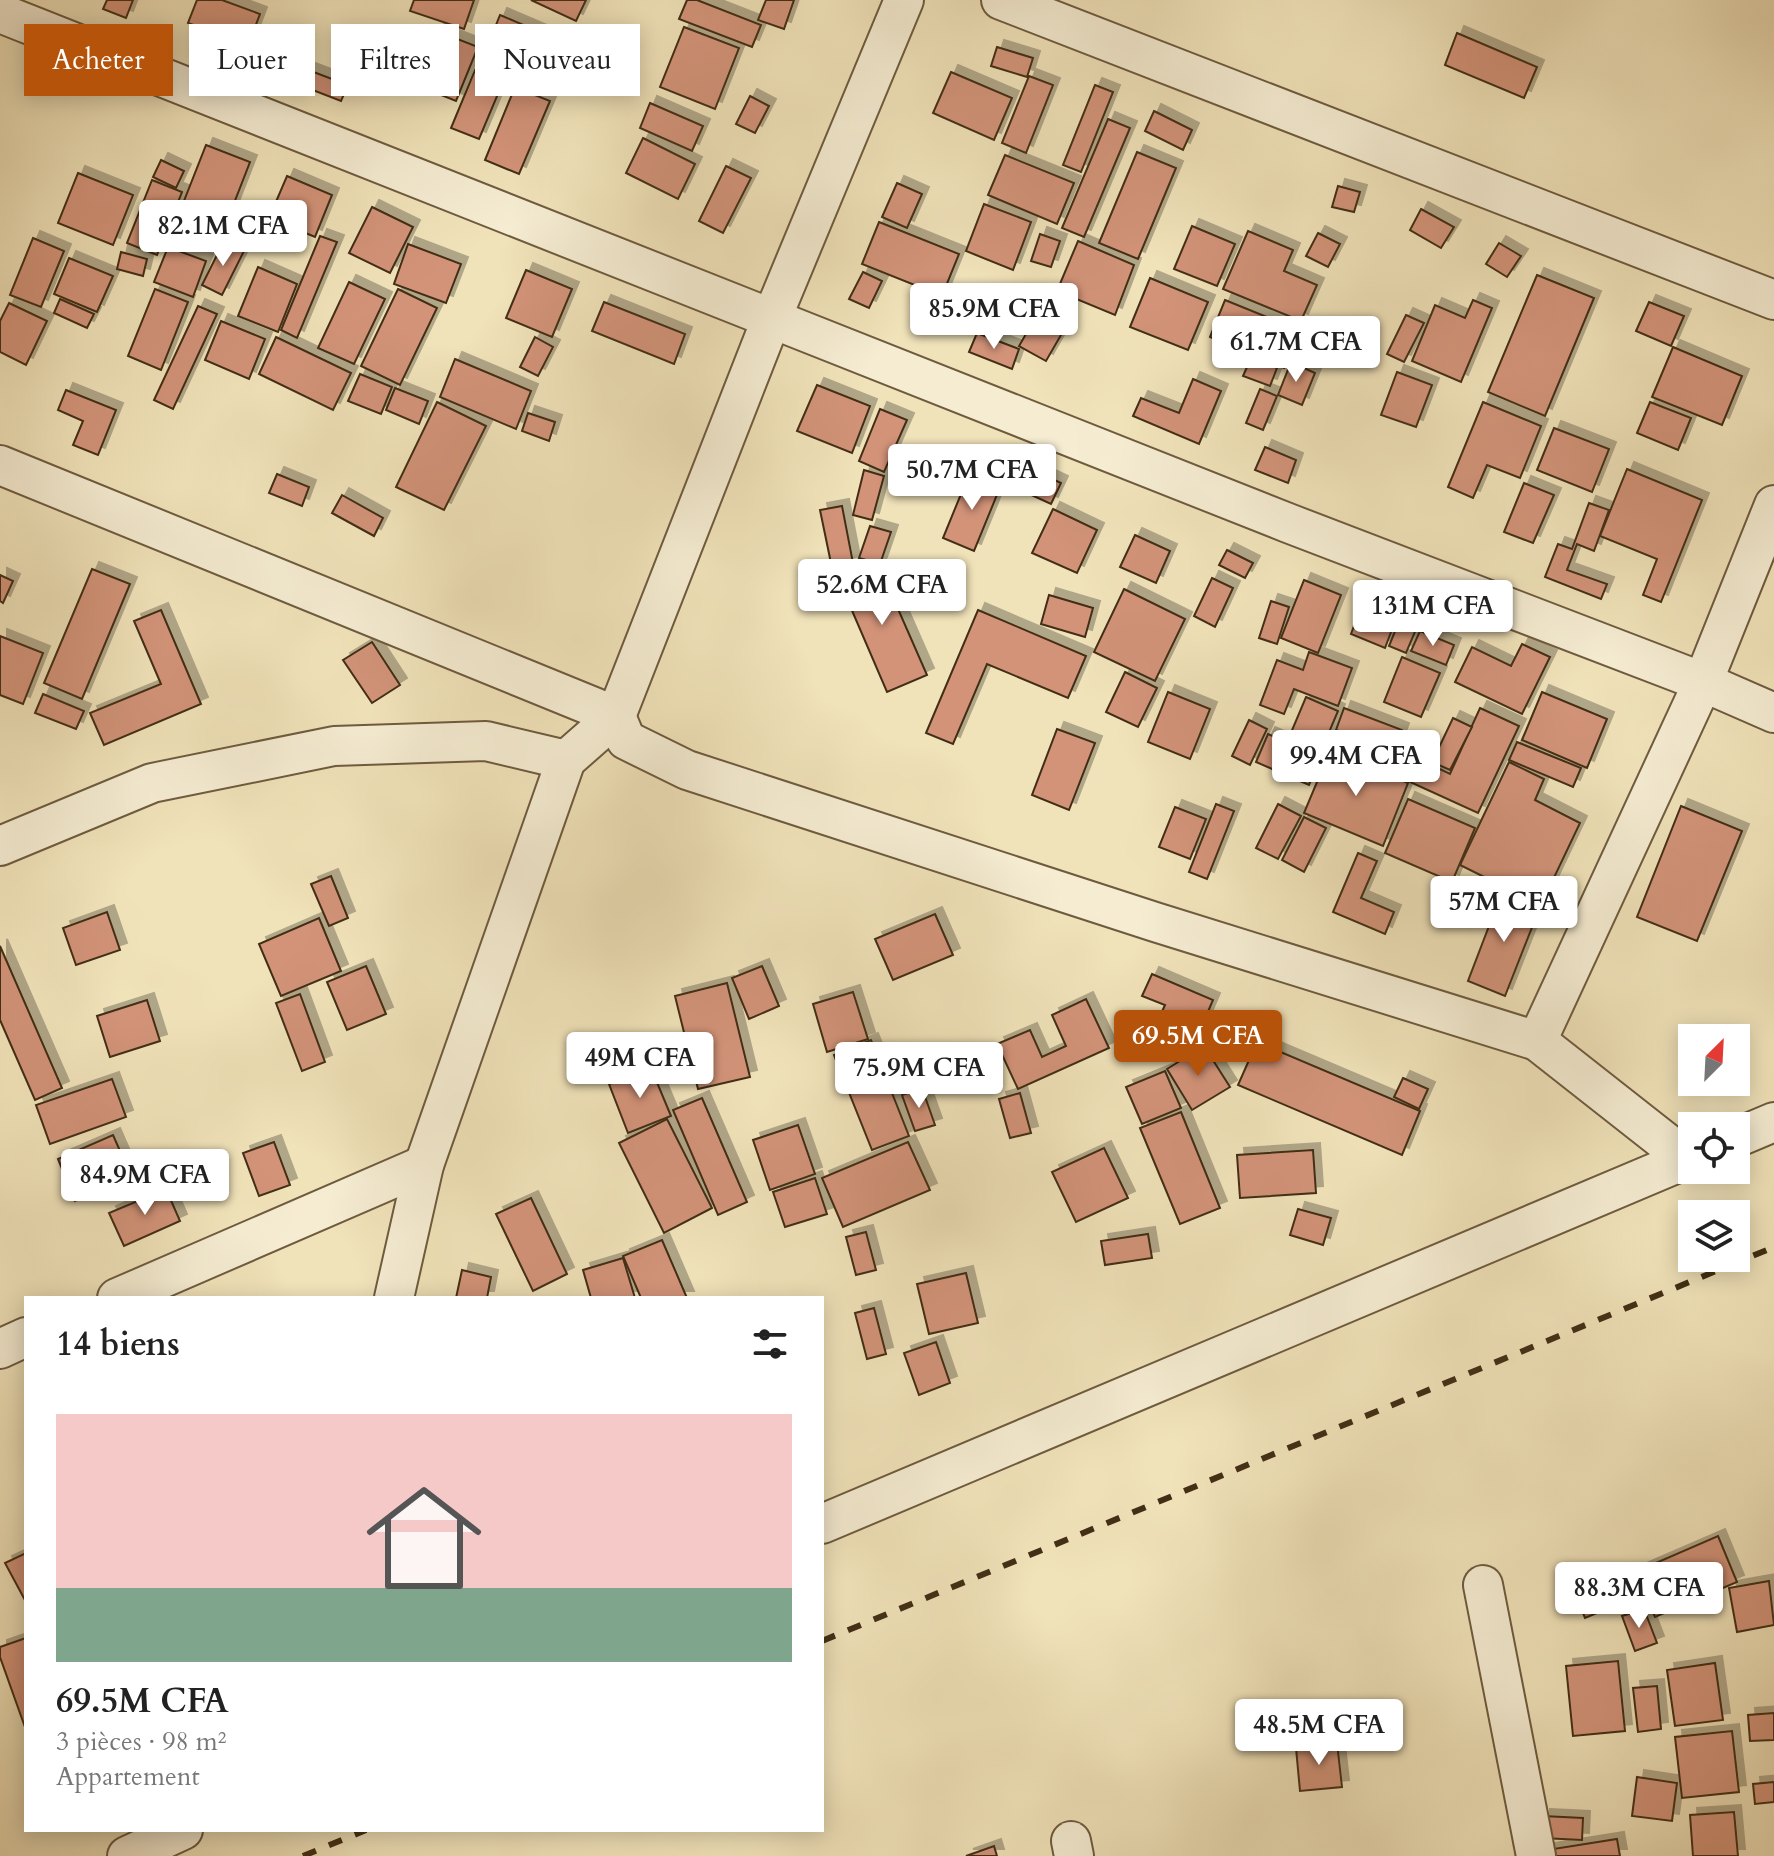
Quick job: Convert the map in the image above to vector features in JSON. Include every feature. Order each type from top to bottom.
[{"type":"street","points":[[394,1296],[424,1165],[566,760],[616,716],[771,320],[904,0]]},
{"type":"street","points":[[1001,0],[1774,300]]},
{"type":"street","points":[[0,13],[771,320],[1703,682],[1774,713]]},
{"type":"street","points":[[0,465],[616,716],[626,740],[687,770],[1155,922],[1537,1041],[1678,1149]]},
{"type":"street","points":[[1537,1041],[1703,682],[1774,505]]},
{"type":"street","points":[[0,846],[152,783],[334,746],[486,741],[566,760]]},
{"type":"street","points":[[1750,1132],[1774,1122]]},
{"type":"street","points":[[824,1523],[1678,1163]]},
{"type":"street","points":[[122,1296],[424,1165]]},
{"type":"street","points":[[0,1349],[24,1338]]},
{"type":"street","points":[[1483,1585],[1536,1856]]},
{"type":"street","points":[[127,1856],[179,1832]]},
{"type":"building","points":[[107,0],[133,0],[126,18],[103,9]]},
{"type":"building","points":[[197,0],[222,0],[260,14],[256,24],[188,23]]},
{"type":"building","points":[[414,0],[474,0],[464,29],[459,24],[449,24],[410,11]]},
{"type":"building","points":[[531,0],[586,0],[576,21]]},
{"type":"building","points":[[687,0],[697,0],[761,25],[752,47],[679,19]]},
{"type":"building","points":[[766,0],[794,0],[784,29],[758,20]]},
{"type":"building","points":[[500,15],[521,24],[496,24]]},
{"type":"building","points":[[684,27],[739,48],[715,109],[660,87]]},
{"type":"building","points":[[1457,33],[1537,67],[1524,98],[1445,65]]},
{"type":"building","points":[[459,40],[475,46],[475,54],[459,94]]},
{"type":"building","points":[[997,47],[1033,58],[1027,77],[991,66]]},
{"type":"building","points":[[475,70],[475,96],[497,96],[479,139],[451,128]]},
{"type":"building","points":[[951,72],[1012,98],[994,140],[933,113]]},
{"type":"building","points":[[315,73],[331,79],[331,96],[343,96],[341,101],[315,91]]},
{"type":"building","points":[[1029,76],[1053,85],[1026,153],[1002,143]]},
{"type":"building","points":[[1095,85],[1113,92],[1081,172],[1063,165]]},
{"type":"building","points":[[511,96],[538,96],[550,101],[519,174],[485,160]]},
{"type":"building","points":[[750,96],[769,106],[755,133],[736,124]]},
{"type":"building","points":[[650,103],[703,126],[692,151],[640,128]]},
{"type":"building","points":[[1154,111],[1192,130],[1183,150],[1145,131]]},
{"type":"building","points":[[1108,119],[1130,128],[1084,237],[1062,228]]},
{"type":"building","points":[[643,138],[695,164],[678,199],[626,173]]},
{"type":"building","points":[[206,145],[250,162],[215,252],[171,234]]},
{"type":"building","points":[[1137,152],[1176,168],[1138,259],[1099,243]]},
{"type":"building","points":[[1005,155],[1074,183],[1057,224],[988,195]]},
{"type":"building","points":[[161,160],[184,171],[176,188],[153,177]]},
{"type":"building","points":[[726,166],[751,178],[723,233],[699,221]]},
{"type":"building","points":[[78,173],[133,195],[113,245],[58,223]]},
{"type":"building","points":[[287,176],[332,195],[315,237],[269,218]]},
{"type":"building","points":[[152,180],[182,192],[157,255],[127,243]]},
{"type":"building","points":[[897,183],[922,194],[907,228],[882,217]]},
{"type":"building","points":[[1338,186],[1360,192],[1354,212],[1332,207]]},
{"type":"building","points":[[984,204],[1031,222],[1013,270],[966,251]]},
{"type":"building","points":[[372,207],[413,227],[390,273],[349,253]]},
{"type":"building","points":[[1421,209],[1454,227],[1441,248],[1410,230]]},
{"type":"building","points":[[879,222],[959,254],[942,296],[862,264]]},
{"type":"building","points":[[1192,226],[1235,244],[1217,286],[1174,269]]},
{"type":"building","points":[[1248,231],[1293,250],[1284,271],[1317,285],[1301,321],[1223,289]]},
{"type":"building","points":[[1318,233],[1340,244],[1328,267],[1306,256]]},
{"type":"building","points":[[1040,234],[1060,241],[1051,267],[1031,261]]},
{"type":"building","points":[[320,236],[337,242],[297,338],[281,330]]},
{"type":"building","points":[[33,238],[64,251],[41,307],[10,295]]},
{"type":"building","points":[[224,241],[244,251],[222,295],[202,285]]},
{"type":"building","points":[[1078,241],[1134,265],[1115,315],[1057,291]]},
{"type":"building","points":[[1499,243],[1521,256],[1507,277],[1486,264]]},
{"type":"building","points":[[408,244],[461,264],[446,303],[394,284]]},
{"type":"building","points":[[168,247],[206,261],[193,297],[154,282]]},
{"type":"building","points":[[121,252],[147,259],[143,276],[117,269]]},
{"type":"building","points":[[69,258],[113,276],[97,312],[54,294]]},
{"type":"building","points":[[258,267],[297,284],[278,332],[238,316]]},
{"type":"building","points":[[526,270],[572,289],[552,337],[506,318]]},
{"type":"building","points":[[863,272],[882,281],[869,308],[849,299]]},
{"type":"building","points":[[1537,275],[1594,298],[1545,416],[1488,392]]},
{"type":"building","points":[[1150,278],[1208,302],[1188,350],[1130,327]]},
{"type":"building","points":[[349,282],[385,299],[354,364],[318,348]]},
{"type":"building","points":[[155,289],[188,302],[161,370],[128,356]]},
{"type":"building","points":[[398,289],[437,308],[400,385],[361,366]]},
{"type":"building","points":[[60,299],[94,314],[87,328],[54,313]]},
{"type":"building","points":[[1225,300],[1299,330],[1284,368],[1210,337]]},
{"type":"building","points":[[1473,300],[1492,308],[1461,382],[1412,361],[1435,305],[1465,318]]},
{"type":"building","points":[[604,302],[685,334],[674,364],[592,331]]},
{"type":"building","points":[[1649,302],[1684,316],[1671,346],[1636,331]]},
{"type":"building","points":[[9,303],[47,321],[26,365],[0,352],[0,321]]},
{"type":"building","points":[[198,306],[217,314],[173,409],[154,400]]},
{"type":"building","points":[[1406,315],[1424,323],[1404,362],[1387,354]]},
{"type":"building","points":[[1034,320],[1061,335],[1046,361],[1019,346]]},
{"type":"building","points":[[221,321],[265,339],[249,379],[205,360]]},
{"type":"building","points":[[977,333],[1019,349],[1012,369],[969,352]]},
{"type":"building","points":[[276,337],[351,373],[333,410],[259,374]]},
{"type":"building","points":[[535,337],[553,347],[538,376],[520,367]]},
{"type":"building","points":[[1673,347],[1742,376],[1722,425],[1652,397]]},
{"type":"building","points":[[1251,358],[1277,368],[1270,386],[1243,376]]},
{"type":"building","points":[[455,359],[531,391],[516,429],[440,397]]},
{"type":"building","points":[[1291,362],[1315,373],[1302,405],[1278,395]]},
{"type":"building","points":[[1397,372],[1432,385],[1416,427],[1381,415]]},
{"type":"building","points":[[360,374],[392,387],[381,414],[348,401]]},
{"type":"building","points":[[1193,379],[1221,391],[1199,444],[1133,416],[1141,398],[1179,413]]},
{"type":"building","points":[[817,385],[870,406],[852,453],[797,431]]},
{"type":"building","points":[[395,388],[428,401],[419,424],[386,410]]},
{"type":"building","points":[[1260,389],[1277,396],[1263,430],[1246,423]]},
{"type":"building","points":[[66,390],[116,410],[98,455],[73,445],[83,421],[58,410]]},
{"type":"building","points":[[437,402],[486,426],[444,510],[396,487]]},
{"type":"building","points":[[1483,402],[1541,426],[1520,478],[1487,465],[1473,498],[1448,487]]},
{"type":"building","points":[[1650,402],[1691,418],[1678,450],[1637,433]]},
{"type":"building","points":[[880,409],[907,420],[884,472],[859,461]]},
{"type":"building","points":[[528,413],[555,422],[549,441],[522,431]]},
{"type":"building","points":[[1554,428],[1609,449],[1592,492],[1537,470]]},
{"type":"building","points":[[1265,447],[1296,460],[1288,483],[1255,470]]},
{"type":"building","points":[[1025,466],[1061,483],[1051,504],[1016,488]]},
{"type":"building","points":[[1627,469],[1702,500],[1661,602],[1643,595],[1657,559],[1600,536]]},
{"type":"building","points":[[864,470],[884,476],[872,520],[853,515]]},
{"type":"building","points":[[970,472],[1001,485],[974,551],[943,538]]},
{"type":"building","points":[[277,474],[309,487],[302,506],[269,493]]},
{"type":"building","points":[[1524,483],[1554,495],[1533,543],[1504,532]]},
{"type":"building","points":[[342,495],[383,518],[374,536],[332,513]]},
{"type":"building","points":[[1589,503],[1609,510],[1594,551],[1577,544],[1567,570],[1607,584],[1601,599],[1545,577],[1558,544],[1572,549]]},
{"type":"building","points":[[842,506],[853,563],[832,568],[820,510]]},
{"type":"building","points":[[1053,509],[1097,530],[1077,573],[1032,553]]},
{"type":"building","points":[[870,526],[891,532],[880,564],[859,558]]},
{"type":"building","points":[[1135,535],[1170,551],[1156,583],[1120,567]]},
{"type":"building","points":[[1227,550],[1253,563],[1245,578],[1219,565]]},
{"type":"building","points":[[877,561],[927,675],[887,692],[838,578]]},
{"type":"building","points":[[92,569],[130,584],[82,699],[44,683]]},
{"type":"building","points":[[0,575],[13,581],[3,603],[0,601]]},
{"type":"building","points":[[1212,578],[1233,588],[1215,627],[1194,616]]},
{"type":"building","points":[[1304,580],[1341,595],[1318,653],[1281,638]]},
{"type":"building","points":[[1124,589],[1185,619],[1155,681],[1094,652]]},
{"type":"building","points":[[1049,595],[1093,608],[1085,637],[1041,624]]},
{"type":"building","points":[[1271,601],[1289,607],[1277,644],[1259,638]]},
{"type":"building","points":[[1363,602],[1397,616],[1385,648],[1351,634]]},
{"type":"building","points":[[161,610],[201,704],[104,745],[90,713],[161,684],[134,621]]},
{"type":"building","points":[[978,610],[1086,656],[1068,698],[987,664],[953,744],[926,733]]},
{"type":"building","points":[[1400,619],[1417,627],[1406,653],[1389,646]]},
{"type":"building","points":[[1420,631],[1454,645],[1446,665],[1411,651]]},
{"type":"building","points":[[0,636],[43,653],[23,704],[0,695]]},
{"type":"building","points":[[372,642],[400,685],[372,703],[343,660]]},
{"type":"building","points":[[1522,644],[1550,657],[1522,714],[1455,682],[1472,647],[1511,666]]},
{"type":"building","points":[[1309,652],[1352,668],[1338,706],[1294,689],[1284,714],[1260,705],[1277,660],[1303,670]]},
{"type":"building","points":[[1402,657],[1440,673],[1421,717],[1384,702]]},
{"type":"building","points":[[1125,672],[1157,688],[1138,727],[1106,712]]},
{"type":"building","points":[[1168,692],[1210,709],[1190,759],[1148,742]]},
{"type":"building","points":[[1542,692],[1607,719],[1587,768],[1522,740]]},
{"type":"building","points":[[43,694],[84,711],[76,729],[35,713]]},
{"type":"building","points":[[1306,697],[1338,711],[1322,749],[1290,735]]},
{"type":"building","points":[[1344,708],[1402,730],[1394,752],[1336,730]]},
{"type":"building","points":[[1480,708],[1519,726],[1478,813],[1408,781],[1419,759],[1450,774]]},
{"type":"building","points":[[1453,718],[1472,727],[1450,770],[1432,762]]},
{"type":"building","points":[[1249,720],[1267,729],[1250,765],[1232,756]]},
{"type":"building","points":[[1057,729],[1095,743],[1069,810],[1032,795]]},
{"type":"building","points":[[1268,734],[1321,757],[1309,785],[1256,762]]},
{"type":"building","points":[[1517,742],[1581,768],[1573,787],[1509,760]]},
{"type":"building","points":[[1330,751],[1408,783],[1383,846],[1304,813]]},
{"type":"building","points":[[1509,762],[1544,779],[1535,800],[1580,823],[1541,905],[1460,865]]},
{"type":"building","points":[[1408,799],[1475,828],[1452,882],[1385,853]]},
{"type":"building","points":[[1216,804],[1234,811],[1207,879],[1189,872]]},
{"type":"building","points":[[1278,804],[1301,816],[1278,859],[1256,848]]},
{"type":"building","points":[[1681,806],[1742,831],[1697,941],[1637,917]]},
{"type":"building","points":[[1175,807],[1206,819],[1190,859],[1159,847]]},
{"type":"building","points":[[1304,817],[1326,828],[1304,872],[1282,860]]},
{"type":"building","points":[[1358,853],[1377,861],[1361,898],[1394,912],[1385,934],[1333,912]]},
{"type":"building","points":[[331,876],[348,918],[329,926],[311,884]]},
{"type":"building","points":[[1502,892],[1540,907],[1505,996],[1468,981]]},
{"type":"building","points":[[107,912],[120,950],[76,965],[63,928]]},
{"type":"building","points":[[935,914],[953,955],[893,980],[875,939]]},
{"type":"building","points":[[319,918],[341,971],[281,996],[259,944]]},
{"type":"building","points":[[0,946],[62,1088],[35,1100],[0,1020]]},
{"type":"building","points":[[366,966],[386,1014],[347,1030],[327,982]]},
{"type":"building","points":[[762,966],[779,1006],[749,1019],[732,978]]},
{"type":"building","points":[[1152,974],[1213,1000],[1195,1042],[1156,1025],[1165,1005],[1142,996]]},
{"type":"building","points":[[727,983],[750,1077],[698,1089],[675,996]]},
{"type":"building","points":[[853,992],[868,1039],[827,1052],[813,1004]]},
{"type":"building","points":[[300,994],[325,1062],[302,1071],[276,1003]]},
{"type":"building","points":[[1086,999],[1109,1048],[1018,1089],[997,1044],[1030,1030],[1042,1057],[1066,1046],[1052,1015]]},
{"type":"building","points":[[147,1000],[160,1041],[110,1057],[97,1016]]},
{"type":"building","points":[[871,1040],[909,1136],[872,1150],[834,1055]]},
{"type":"building","points":[[1257,1042],[1420,1111],[1402,1155],[1238,1085]]},
{"type":"building","points":[[1204,1046],[1230,1087],[1192,1110],[1167,1069]]},
{"type":"building","points":[[651,1068],[671,1116],[628,1133],[609,1084]]},
{"type":"building","points":[[1165,1071],[1181,1108],[1142,1124],[1126,1087]]},
{"type":"building","points":[[1403,1078],[1428,1089],[1419,1109],[1394,1097]]},
{"type":"building","points":[[112,1079],[126,1117],[50,1144],[36,1105]]},
{"type":"building","points":[[922,1088],[935,1125],[915,1131],[902,1095]]},
{"type":"building","points":[[1020,1093],[1031,1133],[1010,1138],[999,1099]]},
{"type":"building","points":[[702,1098],[747,1202],[718,1215],[673,1110]]},
{"type":"building","points":[[1181,1112],[1220,1208],[1180,1224],[1140,1128]]},
{"type":"building","points":[[667,1119],[712,1208],[664,1233],[619,1143]]},
{"type":"building","points":[[798,1125],[815,1174],[770,1190],[753,1140]]},
{"type":"building","points":[[113,1135],[131,1176],[75,1201],[58,1159]]},
{"type":"building","points":[[274,1142],[290,1185],[259,1196],[243,1153]]},
{"type":"building","points":[[908,1142],[930,1190],[843,1227],[822,1178]]},
{"type":"building","points":[[1104,1148],[1128,1198],[1076,1222],[1052,1172]]},
{"type":"building","points":[[1313,1150],[1316,1193],[1240,1198],[1237,1155]]},
{"type":"building","points":[[815,1178],[827,1214],[785,1227],[773,1192]]},
{"type":"building","points":[[166,1189],[180,1221],[124,1246],[109,1213]]},
{"type":"building","points":[[531,1198],[567,1274],[533,1291],[496,1214]]},
{"type":"building","points":[[1298,1209],[1331,1218],[1323,1245],[1290,1235]]},
{"type":"building","points":[[866,1232],[876,1270],[856,1275],[846,1237]]},
{"type":"building","points":[[1148,1234],[1152,1258],[1105,1265],[1101,1241]]},
{"type":"building","points":[[662,1240],[686,1296],[640,1296],[623,1256]]},
{"type":"building","points":[[623,1258],[634,1296],[590,1296],[583,1270]]},
{"type":"building","points":[[462,1270],[491,1277],[487,1296],[456,1296]]},
{"type":"building","points":[[966,1273],[978,1323],[929,1334],[917,1284]]},
{"type":"building","points":[[874,1308],[886,1354],[867,1359],[855,1313]]},
{"type":"building","points":[[936,1342],[950,1383],[919,1395],[904,1353]]},
{"type":"building","points":[[1718,1536],[1737,1582],[1655,1617],[1635,1572]]},
{"type":"building","points":[[24,1554],[24,1598],[5,1563]]},
{"type":"building","points":[[1633,1572],[1643,1594],[1585,1618],[1576,1595]]},
{"type":"building","points":[[1769,1581],[1774,1625],[1737,1632],[1729,1588]]},
{"type":"building","points":[[1644,1609],[1657,1643],[1635,1651],[1622,1616]]},
{"type":"building","points":[[24,1639],[24,1724],[0,1657],[0,1647]]},
{"type":"building","points":[[1618,1661],[1625,1731],[1573,1736],[1566,1666]]},
{"type":"building","points":[[1715,1663],[1723,1720],[1675,1726],[1667,1670]]},
{"type":"building","points":[[1657,1686],[1661,1729],[1638,1732],[1633,1688]]},
{"type":"building","points":[[1774,1713],[1774,1740],[1750,1741],[1748,1715]]},
{"type":"building","points":[[1732,1731],[1739,1792],[1682,1798],[1675,1737]]},
{"type":"building","points":[[1337,1743],[1342,1787],[1300,1791],[1296,1748]]},
{"type":"building","points":[[1637,1777],[1677,1783],[1672,1821],[1632,1816]]},
{"type":"building","points":[[1774,1782],[1774,1802],[1755,1804],[1753,1784]]},
{"type":"building","points":[[1734,1812],[1738,1856],[1693,1856],[1690,1815]]},
{"type":"building","points":[[1543,1816],[1583,1818],[1582,1840],[1542,1838]]},
{"type":"building","points":[[1617,1839],[1620,1856],[1548,1856],[1547,1850]]},
{"type":"building","points":[[994,1846],[997,1856],[966,1856]]},
{"type":"railway","points":[[824,1640],[1774,1247]]},
{"type":"railway","points":[[303,1856],[361,1832]]}]
